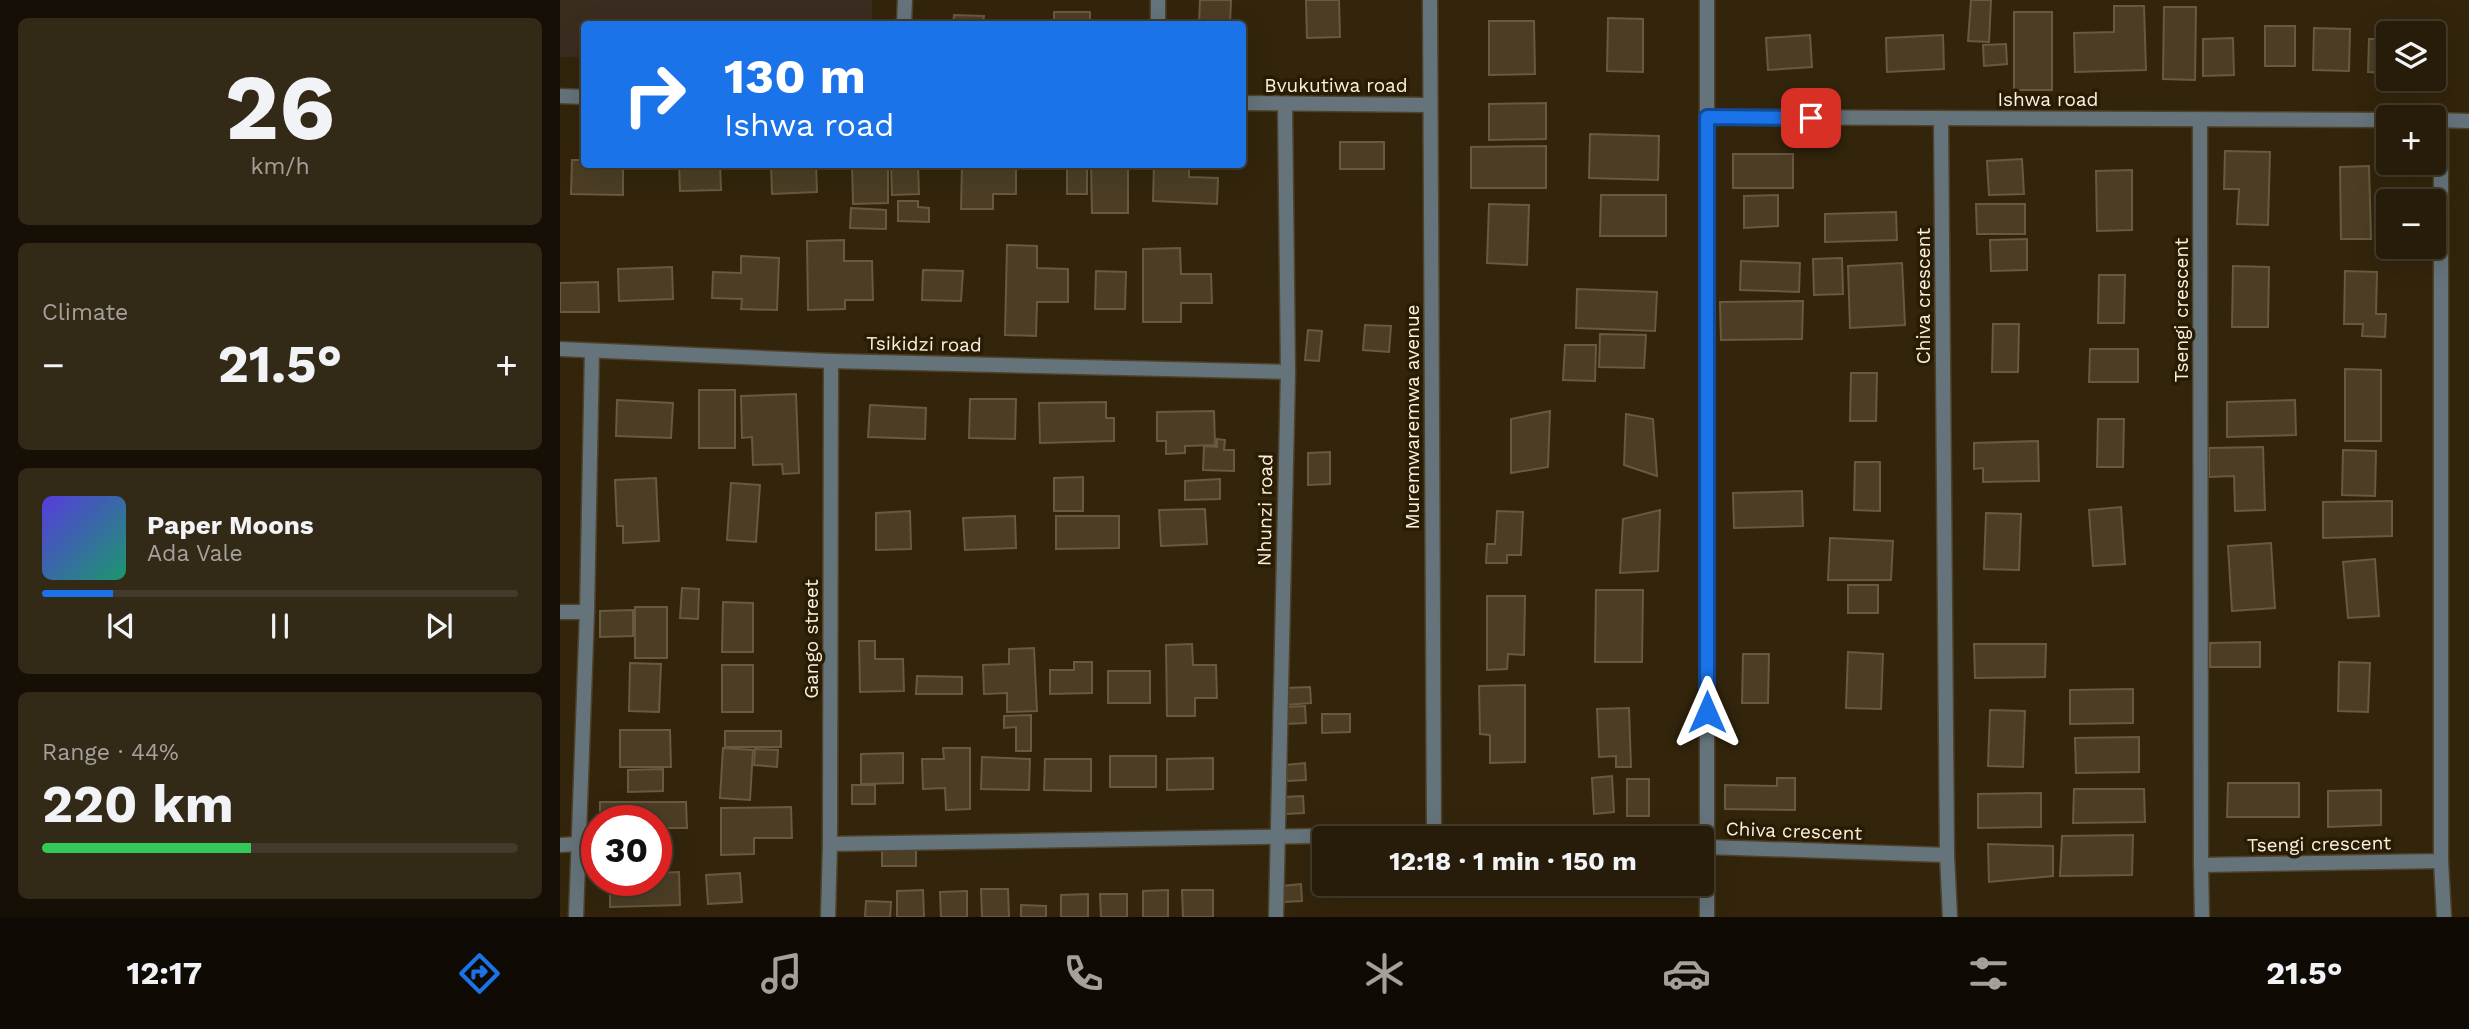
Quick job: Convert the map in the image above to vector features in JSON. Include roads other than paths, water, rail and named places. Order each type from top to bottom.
[{"type":"street","points":[[904,21],[905,0]]},
{"type":"street","points":[[1158,0],[1158,21]]},
{"type":"street","name":"Muremwaremwa avenue","points":[[1277,837],[1434,834],[1430,0]]},
{"type":"street","name":"Chiva crescent","points":[[1707,0],[1707,826]]},
{"type":"street","points":[[560,96],[581,97]]},
{"type":"street","name":"Bvukutiwa road","points":[[1246,103],[1429,105]]},
{"type":"street","name":"Nhunzi road","points":[[1276,917],[1288,372],[1285,104]]},
{"type":"street","name":"Ishwa road","points":[[1707,117],[2376,120]]},
{"type":"street","name":"Chiva crescent","points":[[1714,847],[1947,855],[1941,118]]},
{"type":"street","name":"Tsengi crescent","points":[[2200,119],[2202,865],[2441,861]]},
{"type":"street","points":[[2446,120],[2469,121]]},
{"type":"street","points":[[2438,175],[2441,861],[2444,917]]},
{"type":"street","name":"Tsikidzi road","points":[[560,349],[831,361],[1288,372]]},
{"type":"street","points":[[576,917],[587,612],[592,351]]},
{"type":"street","name":"Gango street","points":[[828,917],[831,361]]},
{"type":"street","points":[[560,612],[587,612]]},
{"type":"street","points":[[830,844],[1277,837]]},
{"type":"street","points":[[560,845],[577,844]]},
{"type":"street","points":[[1947,855],[1950,917]]},
{"type":"street","points":[[2202,865],[2202,917]]},
{"type":"street","points":[[1707,896],[1707,917]]}]
